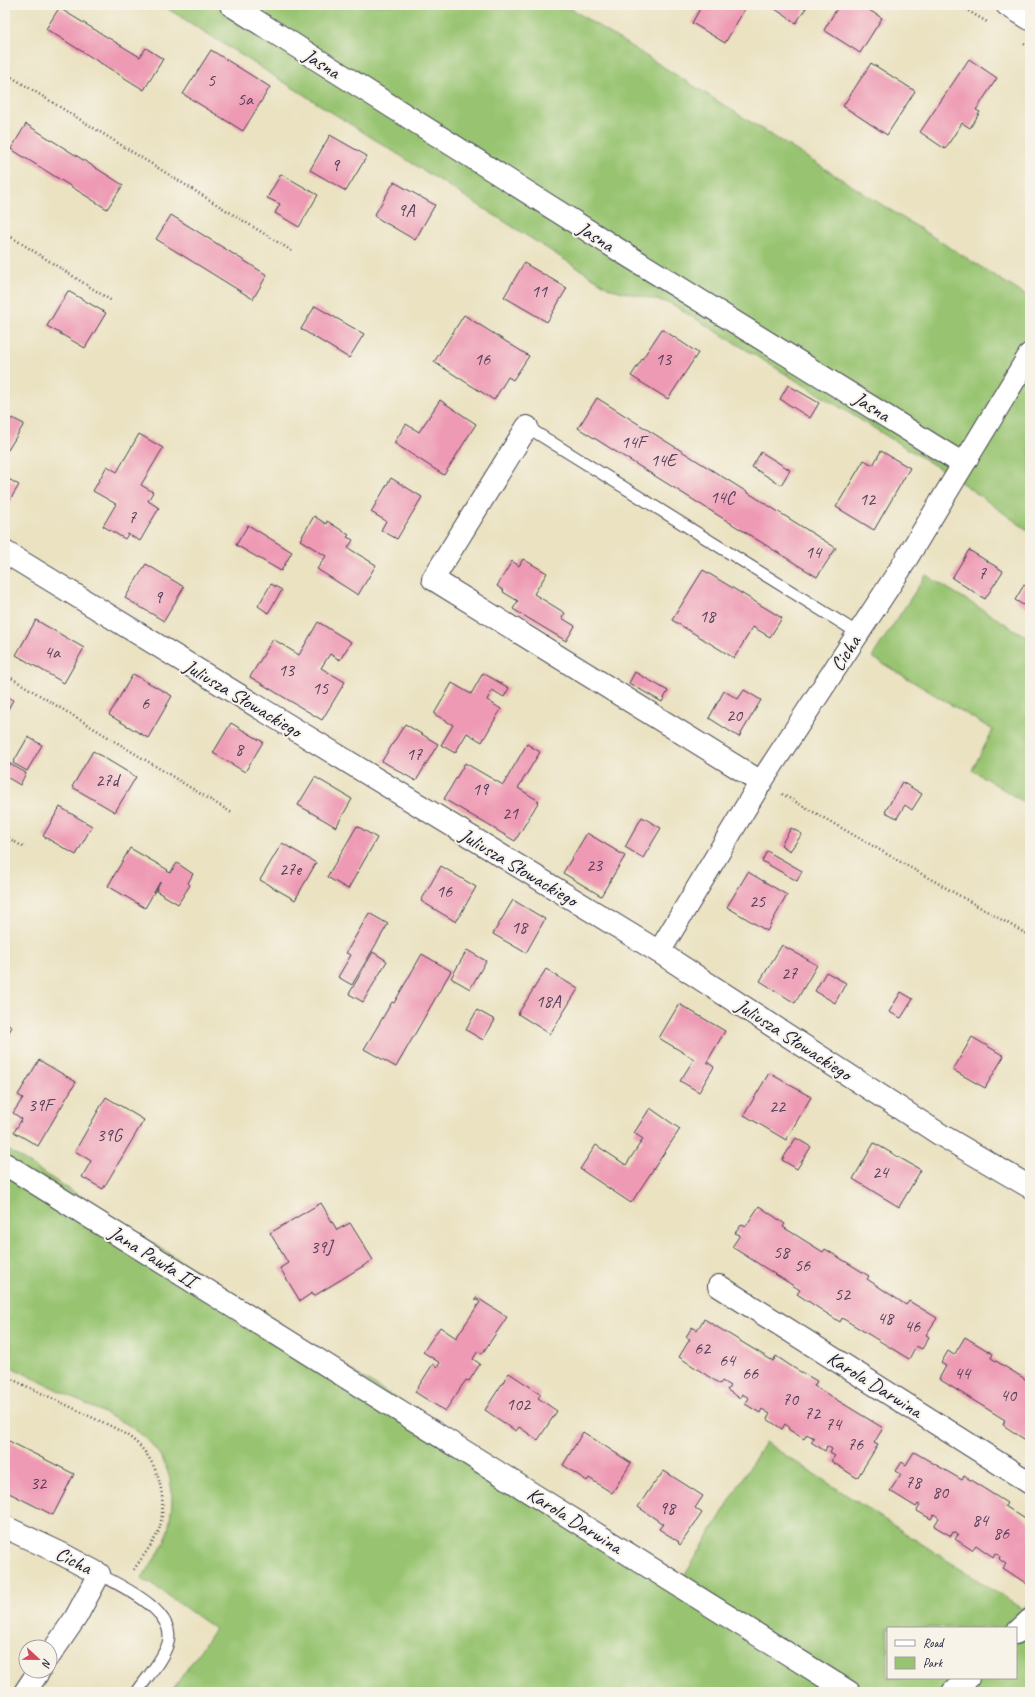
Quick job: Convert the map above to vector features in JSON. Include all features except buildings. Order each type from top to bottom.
[{"type":"street","name":"Jasna","points":[[231,5],[615,248],[963,464]]},
{"type":"street","points":[[1007,5],[1030,19]]},
{"type":"street","name":"Cicha","points":[[659,952],[761,782],[899,570],[1030,354]]},
{"type":"street","points":[[527,427],[433,579],[761,782]]},
{"type":"street","name":"Juliusza Słowackiego","points":[[5,552],[659,952],[941,1134],[1030,1187]]},
{"type":"street","name":"Jana Pawła II","points":[[5,1164],[301,1349]]},
{"type":"street","name":"Karola Darwina","points":[[719,1286],[1030,1483]]},
{"type":"street","name":"Karola Darwina","points":[[301,1349],[849,1692]]},
{"type":"street","name":"Cicha","points":[[5,1527],[62,1554],[99,1574],[76,1617],[58,1643]]},
{"type":"street","points":[[1017,1632],[1030,1620]]},
{"type":"street","points":[[25,1692],[34,1679]]},
{"type":"street","points":[[953,1692],[967,1679]]},
{"type":"lane","points":[[527,427],[858,632]]},
{"type":"lane","points":[[99,1574],[123,1587],[154,1608],[168,1626],[168,1642],[162,1656],[137,1692]]},
{"type":"path","points":[[5,73],[292,251]]},
{"type":"path","points":[[5,233],[112,301]]},
{"type":"path","points":[[5,674],[232,813]]},
{"type":"path","points":[[761,782],[1030,936]]},
{"type":"path","points":[[5,836],[25,848]]},
{"type":"path","points":[[5,1376],[126,1434],[142,1449],[158,1474],[162,1492],[163,1509],[158,1532],[123,1587]]},
{"type":"green space","points":[[162,5],[565,5],[1030,298],[1030,532],[955,478],[670,303],[611,289]]},
{"type":"green space","points":[[926,575],[1030,639],[1030,806],[972,770],[993,730],[872,657]]},
{"type":"green space","points":[[5,1148],[330,1357],[682,1580],[765,1442],[1022,1609],[1030,1602],[1030,1692],[171,1692],[215,1629],[152,1584],[141,1579],[162,1548],[165,1540],[172,1504],[172,1490],[169,1476],[158,1452],[139,1432],[126,1424],[5,1364]]}]
